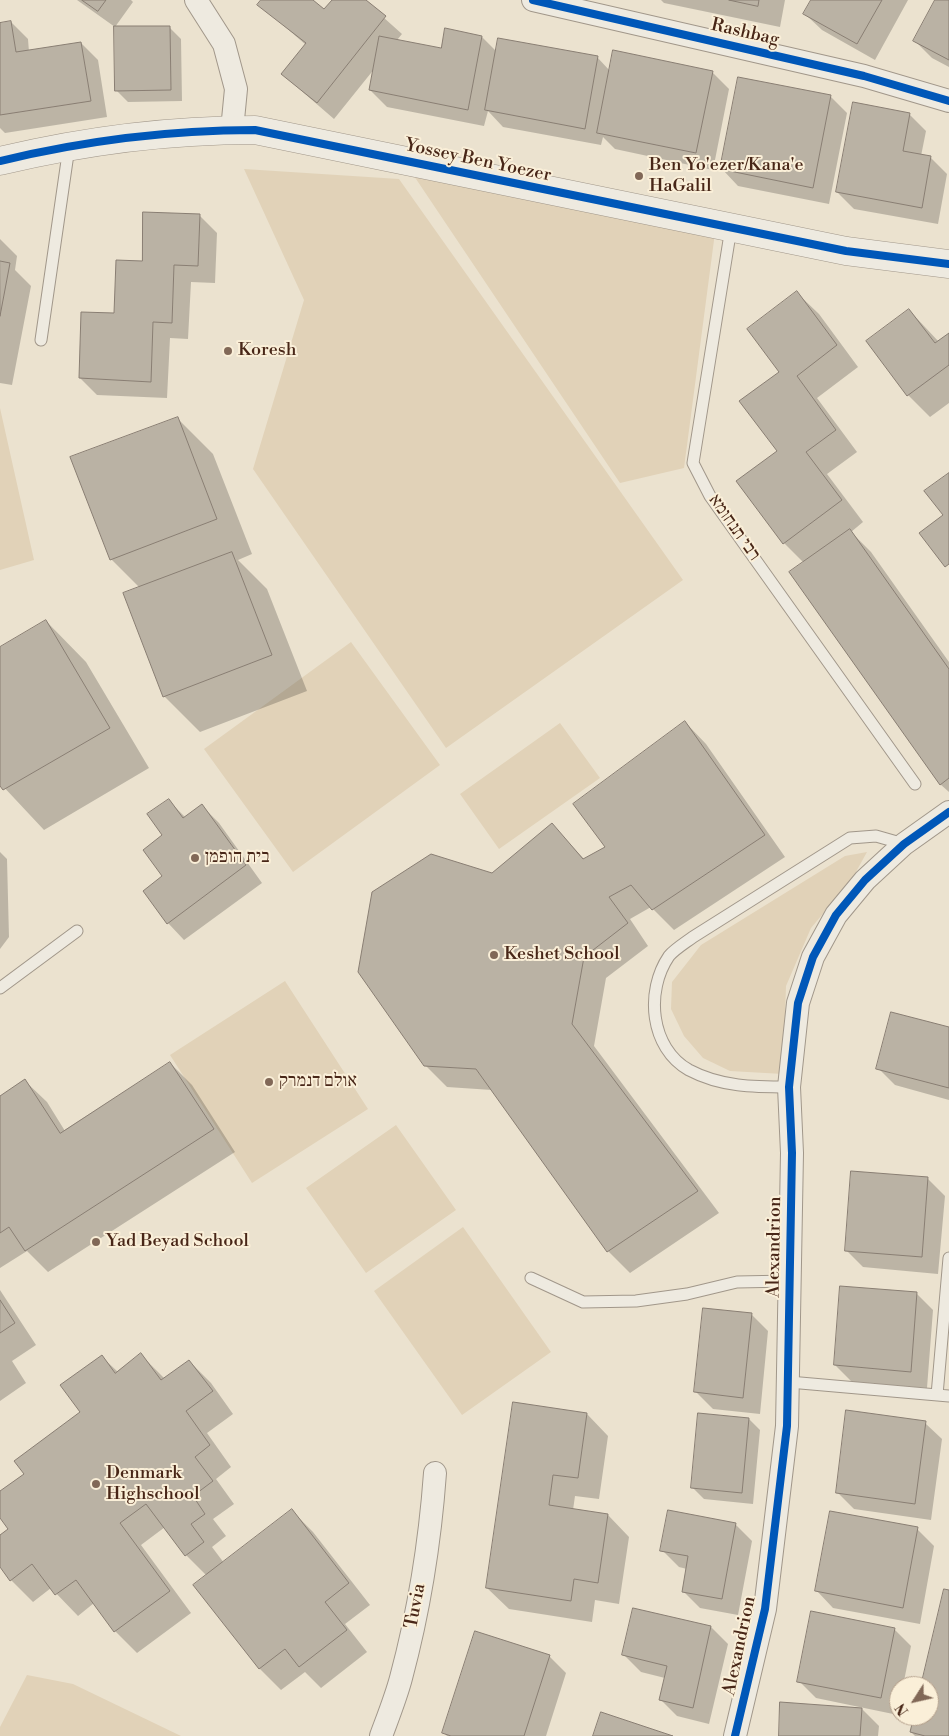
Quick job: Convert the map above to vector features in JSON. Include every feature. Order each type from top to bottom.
[{"type":"street","points":[[196,0],[224,44],[236,89],[232,130]]},
{"type":"street","name":"Rashbag","points":[[533,0],[864,76],[949,101]]},
{"type":"street","name":"Yossey Ben Yoezer","points":[[0,161],[69,147],[197,131],[255,130],[846,251],[949,264]]},
{"type":"street","name":"Alexandrion","points":[[735,1736],[765,1609],[787,1426],[792,1153],[790,1087],[798,1003],[813,956],[836,915],[865,880],[904,844],[949,812]]},
{"type":"street","name":"Tuvia","points":[[381,1736],[401,1679],[417,1607],[431,1526],[435,1473]]},
{"type":"lane","points":[[41,340],[69,147]]},
{"type":"lane","name":"רבי תנחומא","points":[[732,228],[693,463],[710,496],[915,784]]},
{"type":"lane","points":[[790,1087],[754,1087],[723,1084],[688,1069],[665,1048],[654,1017],[655,986],[670,956],[693,937],[850,838],[876,836],[904,844]]},
{"type":"lane","points":[[0,988],[77,931]]},
{"type":"lane","points":[[937,1395],[949,1258]]},
{"type":"lane","points":[[530,1278],[583,1302],[636,1301],[687,1294],[737,1282],[789,1281]]},
{"type":"lane","points":[[789,1382],[949,1396]]},
{"type":"shaded area","points":[[244,169],[399,179],[683,580],[446,748],[253,469],[304,300]]},
{"type":"shaded area","points":[[412,173],[716,225],[684,468],[620,483]]},
{"type":"shaded area","points":[[0,408],[34,560],[0,570]]},
{"type":"shaded area","points":[[351,642],[440,765],[293,872],[204,749]]},
{"type":"shaded area","points":[[560,723],[600,778],[499,849],[460,794]]},
{"type":"shaded area","points":[[867,852],[852,879],[811,928],[786,986],[783,1074],[730,1071],[703,1058],[684,1036],[671,1009],[672,982],[701,945],[845,856]]},
{"type":"shaded area","name":"אולם דנמרק","points":[[285,981],[368,1109],[252,1183],[170,1055]]},
{"type":"shaded area","points":[[396,1125],[456,1210],[366,1273],[306,1188]]},
{"type":"shaded area","points":[[463,1227],[551,1352],[462,1415],[374,1291]]},
{"type":"shaded area","points":[[27,1675],[73,1684],[181,1736],[0,1736],[0,1727]]},
{"type":"building","points":[[82,0],[106,0],[98,11]]},
{"type":"building","points":[[261,0],[313,0],[324,9],[332,0],[366,0],[386,16],[317,103],[281,74],[306,43],[257,5]]},
{"type":"building","points":[[729,0],[759,0],[758,6]]},
{"type":"building","points":[[811,0],[882,0],[857,44],[803,14]]},
{"type":"building","points":[[935,0],[949,0],[949,60],[913,41]]},
{"type":"building","points":[[11,21],[16,52],[81,42],[91,101],[0,115],[0,23]]},
{"type":"building","points":[[114,26],[170,26],[171,90],[115,91]]},
{"type":"building","points":[[445,28],[482,36],[468,110],[369,90],[379,36],[441,48]]},
{"type":"building","points":[[498,38],[598,56],[585,129],[485,110]]},
{"type":"building","points":[[613,50],[713,71],[696,153],[597,133]]},
{"type":"building","points":[[738,77],[831,95],[813,188],[720,169]]},
{"type":"building","points":[[853,102],[910,113],[903,151],[931,156],[922,208],[836,192]]},
{"type":"building","points":[[143,212],[200,214],[198,266],[174,265],[172,323],[153,322],[151,382],[79,378],[81,312],[114,313],[116,260],[142,261]]},
{"type":"building","points":[[0,261],[10,263],[0,316]]},
{"type":"building","points":[[797,291],[837,345],[797,376],[836,430],[806,452],[842,500],[783,544],[736,481],[777,451],[739,401],[779,372],[747,329]]},
{"type":"building","points":[[909,309],[935,343],[949,333],[949,365],[907,396],[866,341]]},
{"type":"building","points":[[178,417],[217,519],[110,560],[70,457]]},
{"type":"building","points":[[949,473],[949,564],[945,567],[919,533],[943,515],[924,491]]},
{"type":"building","points":[[850,529],[949,669],[949,778],[940,785],[789,572]]},
{"type":"building","points":[[232,552],[272,655],[163,697],[123,593]]},
{"type":"building","points":[[46,620],[110,728],[3,790],[0,786],[0,647]]},
{"type":"building","points":[[685,721],[765,835],[652,910],[631,885],[609,897],[628,923],[584,957],[572,1024],[698,1191],[607,1252],[476,1069],[424,1066],[358,972],[372,892],[431,854],[492,873],[552,823],[583,859],[605,847],[573,804]]},
{"type":"building","name":"בית הופמן","points":[[169,799],[183,818],[202,804],[246,865],[167,924],[143,891],[162,876],[143,850],[162,835],[147,814]]},
{"type":"building","points":[[891,1012],[949,1027],[949,1088],[876,1069]]},
{"type":"building","points":[[170,1062],[214,1129],[25,1251],[9,1227],[0,1233],[0,1096],[25,1079],[60,1133]]},
{"type":"building","points":[[851,1171],[928,1177],[922,1257],[845,1251]]},
{"type":"building","points":[[840,1286],[917,1292],[911,1372],[834,1365]]},
{"type":"building","points":[[0,1300],[15,1323],[0,1333]]},
{"type":"building","points":[[703,1308],[752,1313],[743,1398],[694,1392]]},
{"type":"building","points":[[141,1353],[161,1380],[189,1360],[213,1391],[186,1411],[210,1445],[195,1457],[213,1481],[193,1496],[205,1514],[191,1524],[204,1542],[185,1556],[146,1504],[120,1523],[170,1591],[114,1632],[76,1580],[55,1595],[32,1564],[10,1581],[0,1567],[0,1535],[8,1529],[0,1518],[0,1491],[24,1474],[14,1461],[80,1412],[60,1385],[102,1355],[115,1373]]},
{"type":"building","points":[[513,1402],[587,1413],[578,1478],[553,1475],[549,1505],[608,1514],[598,1583],[574,1579],[571,1601],[486,1588]]},
{"type":"building","points":[[846,1410],[926,1421],[915,1504],[836,1493]]},
{"type":"building","points":[[698,1413],[749,1418],[742,1493],[691,1488]]},
{"type":"building","points":[[292,1509],[349,1583],[325,1602],[347,1630],[299,1667],[285,1649],[259,1669],[193,1585]]},
{"type":"building","points":[[668,1510],[736,1523],[722,1599],[682,1592],[688,1556],[660,1551]]},
{"type":"building","points":[[830,1511],[918,1527],[903,1608],[815,1591]]},
{"type":"building","points":[[944,1589],[949,1590],[949,1736],[925,1736],[910,1732],[912,1726],[939,1726],[939,1676],[923,1676]]},
{"type":"building","points":[[633,1608],[711,1626],[693,1708],[659,1700],[667,1666],[622,1655]]},
{"type":"building","points":[[811,1611],[895,1628],[881,1698],[797,1682]]},
{"type":"building","points":[[475,1631],[550,1655],[524,1736],[451,1736],[442,1733]]},
{"type":"building","points":[[780,1702],[862,1708],[860,1736],[779,1736]]},
{"type":"building","points":[[601,1712],[673,1736],[593,1736]]},
{"type":"cycle path","points":[[533,0],[864,76],[949,101]]},
{"type":"cycle path","points":[[0,161],[94,142],[126,138],[191,132],[255,130],[846,251],[949,264]]},
{"type":"cycle path","points":[[735,1736],[765,1609],[787,1426],[792,1153],[789,1087],[798,1003],[813,957],[836,915],[865,880],[904,844],[949,812]]},
{"type":"place","name":"Ben Yo'ezer/Kana'e HaGalil","points":[[639,176]]},
{"type":"place","name":"Koresh","points":[[228,351]]},
{"type":"place","name":"בית הופמן","points":[[195,858]]},
{"type":"place","name":"Keshet School","points":[[494,955]]},
{"type":"place","name":"אולם דנמרק","points":[[269,1082]]},
{"type":"place","name":"Yad Beyad School","points":[[96,1242]]},
{"type":"place","name":"Denmark Highschool","points":[[96,1484]]}]
